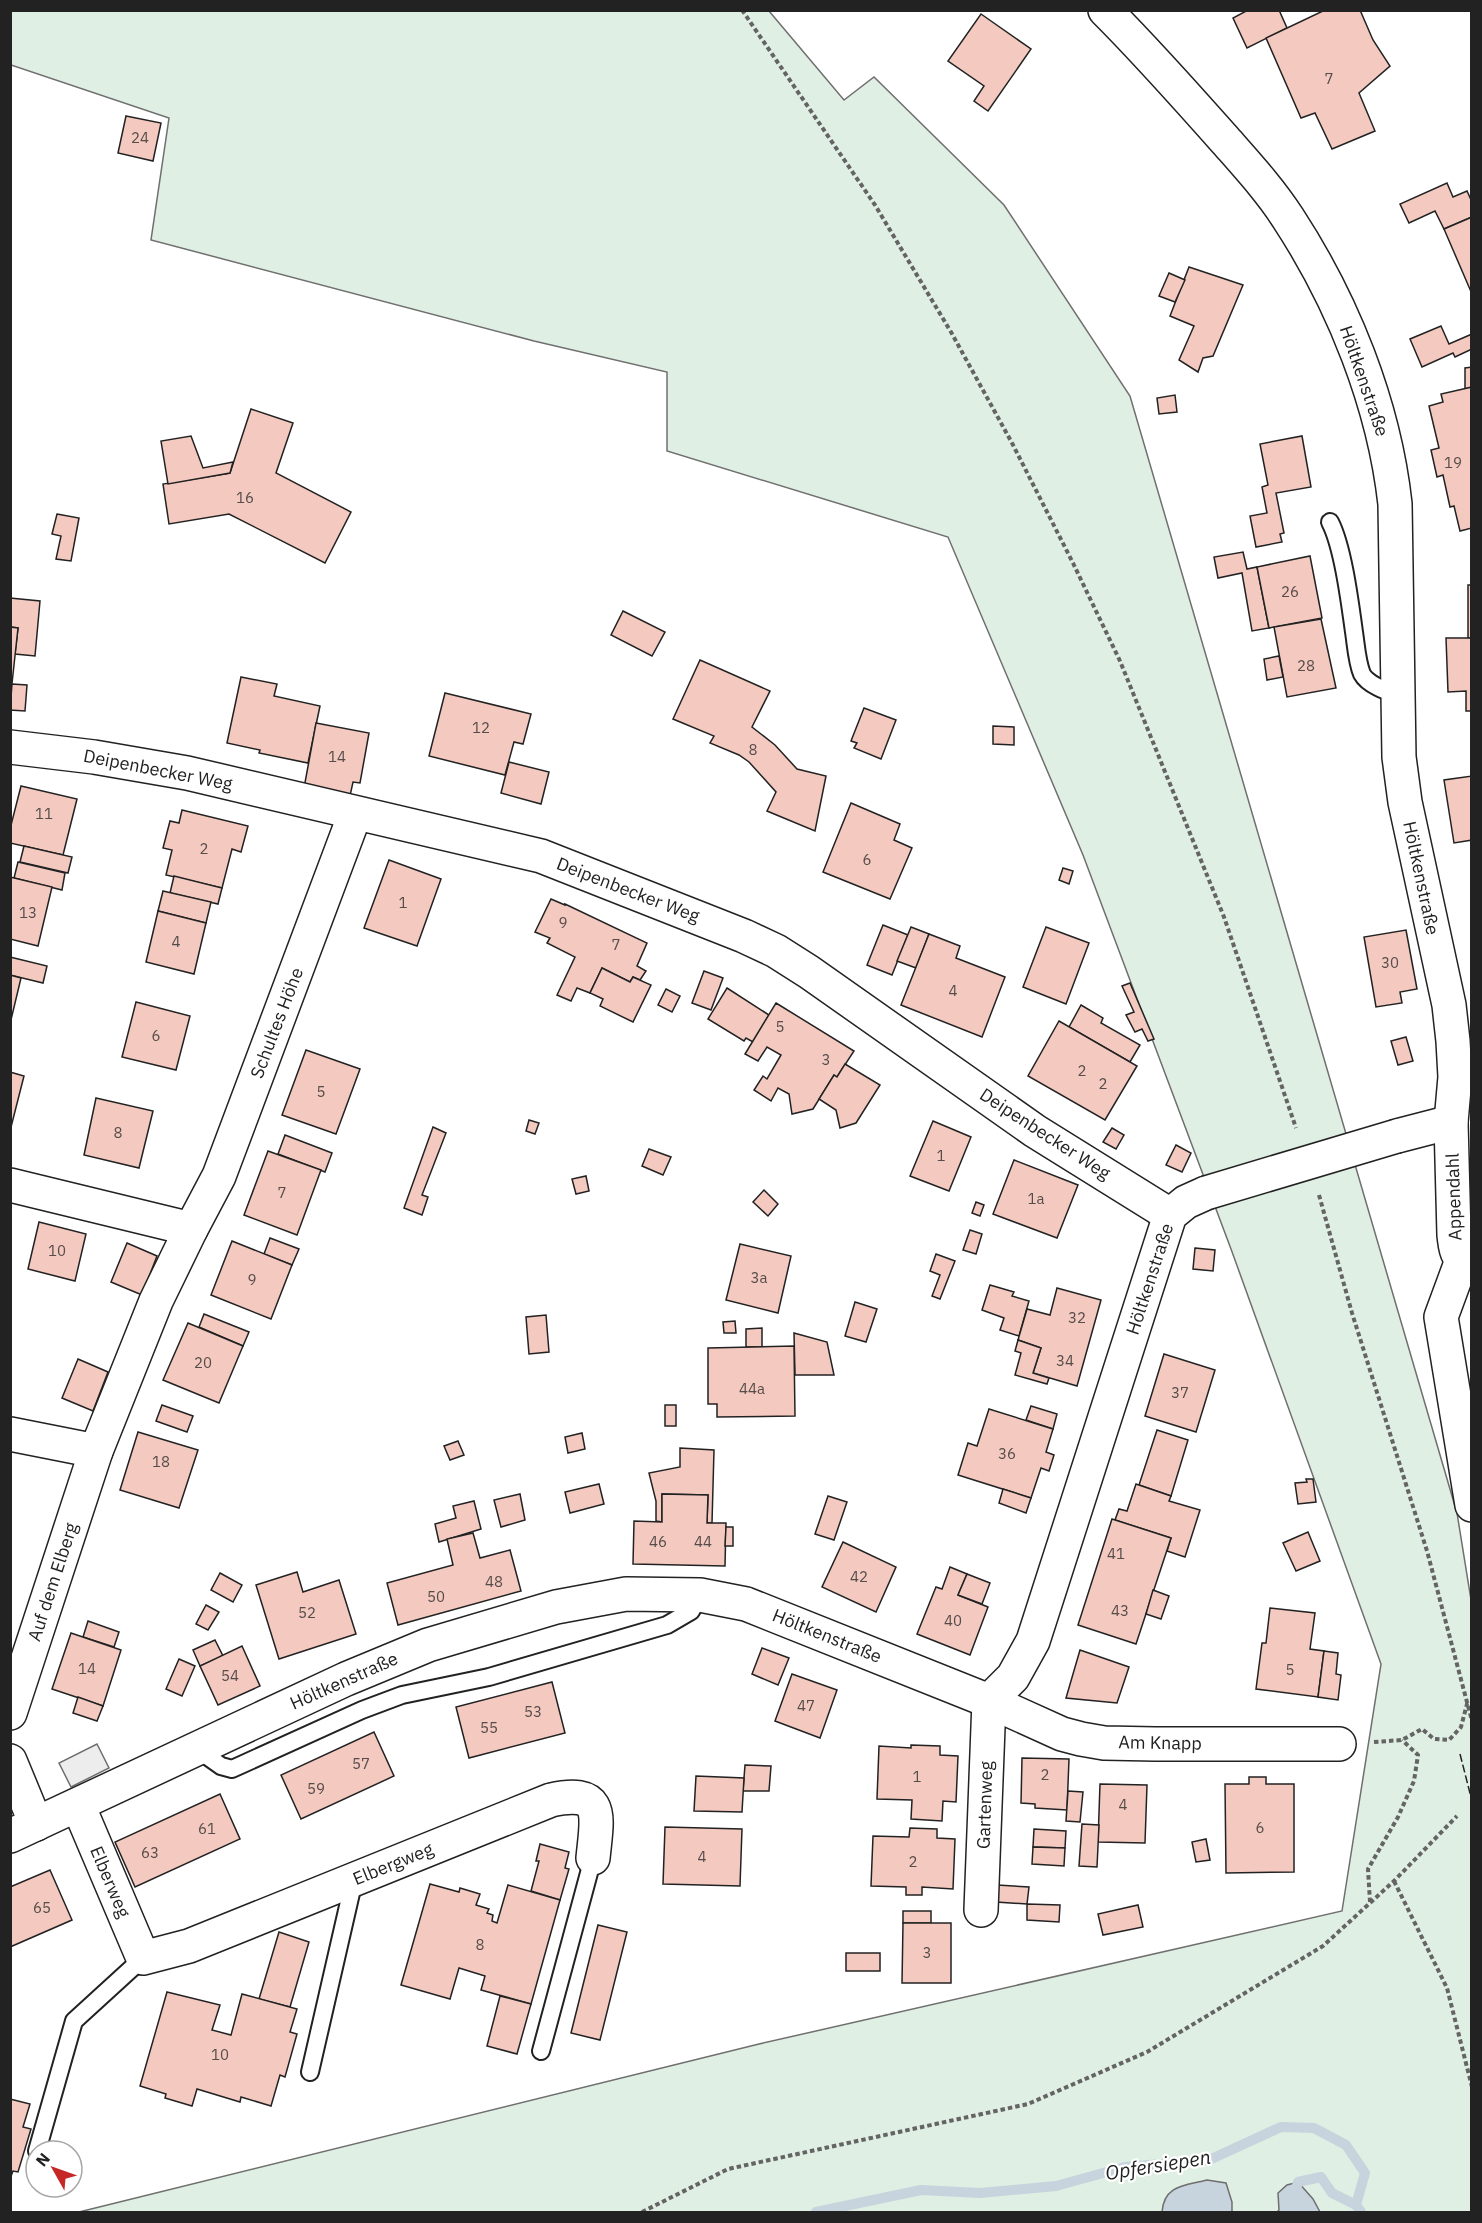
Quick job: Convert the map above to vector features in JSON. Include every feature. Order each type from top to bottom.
[{"type":"street","name":"Höltkenstraße","points":[[23,1830],[386,1661],[472,1630],[556,1607],[626,1594],[651,1592],[700,1595],[746,1604],[989,1701],[1013,1677],[1034,1641],[1170,1215],[1186,1202],[1206,1193],[1451,1122],[1455,1077],[1449,1005],[1405,802],[1399,757],[1397,543],[1392,476],[1377,407],[1348,332],[1315,262],[1287,216],[1189,99],[1105,10]]},
{"type":"street","name":"Deipenbecker Weg","points":[[10,747],[94,757],[187,773],[541,856],[762,944],[809,972],[1035,1131],[1170,1215]]},
{"type":"street","name":"Schultes Höhe","points":[[156,1301],[219,1176],[355,814]]},
{"type":"street","name":"Appendahl","points":[[1451,1122],[1454,1235],[1456,1251],[1468,1266]]},
{"type":"street","points":[[10,1185],[191,1229]]},
{"type":"street","points":[[1468,1266],[1441,1317],[1472,1506]]},
{"type":"street","name":"Auf dem Elberg","points":[[10,1713],[96,1451],[156,1301]]},
{"type":"street","points":[[10,1434],[96,1451]]},
{"type":"street","name":"Am Knapp","points":[[989,1701],[1062,1734],[1104,1743],[1339,1744]]},
{"type":"street","name":"Gartenweg","points":[[981,1910],[989,1701]]},
{"type":"street","points":[[10,1761],[23,1830]]},
{"type":"street","name":"Elbergweg","points":[[143,1958],[189,1946],[551,1800],[570,1796],[588,1800],[594,1809],[596,1820],[593,1858]]},
{"type":"street","name":"Elberweg","points":[[78,1805],[143,1958]]},
{"type":"lane","points":[[1330,522],[1336,534],[1363,675],[1378,687],[1398,695]]},
{"type":"lane","points":[[197,1749],[221,1766],[232,1769],[362,1710],[402,1695],[489,1677],[668,1625],[691,1611],[700,1595]]},
{"type":"lane","points":[[541,2051],[593,1858]]},
{"type":"lane","points":[[310,2072],[354,1880]]},
{"type":"lane","points":[[41,2139],[74,2021],[143,1958]]},
{"type":"path","points":[[742,10],[875,205],[951,332],[1017,453],[1120,661],[1224,917],[1297,1131]]},
{"type":"path","points":[[1316,1188],[1352,1313],[1427,1551],[1472,1721]]},
{"type":"path","points":[[1370,1903],[1368,1869],[1398,1817],[1414,1781],[1418,1755],[1402,1740],[1422,1729],[1434,1739],[1449,1740],[1461,1727],[1469,1703]]},
{"type":"path","points":[[642,2212],[728,2169],[1028,2104],[1147,2052],[1323,1946],[1394,1881],[1457,1816]]},
{"type":"path","points":[[1394,1881],[1447,1988],[1472,2087]]},
{"type":"green space","points":[[11,11],[769,11],[844,100],[874,77],[1004,205],[1130,396],[1457,1513],[1472,1606],[1471,2212],[79,2212],[759,2044],[1342,1911],[1381,1664],[1231,1249],[1083,855],[948,537],[667,451],[667,372],[534,341],[151,240],[169,118],[11,65]]},
{"type":"shaded area","points":[[97,1744],[109,1768],[71,1787],[59,1763]]},
{"type":"shaded area","points":[[1207,2180],[1226,2183],[1232,2202],[1232,2212],[1162,2212],[1167,2196],[1171,2192],[1183,2186]]},
{"type":"shaded area","points":[[1298,2182],[1313,2199],[1320,2212],[1277,2212],[1279,2210],[1278,2193],[1287,2185]]},
{"type":"building","points":[[1248,10],[1279,10],[1287,28],[1247,48],[1233,18]]},
{"type":"building","points":[[1325,10],[1360,10],[1373,40],[1390,66],[1359,93],[1375,131],[1332,149],[1315,113],[1301,118],[1266,38]]},
{"type":"building","points":[[981,14],[1031,49],[988,111],[974,101],[984,86],[948,61]]},
{"type":"building","points":[[126,116],[161,123],[153,161],[118,153]]},
{"type":"building","points":[[1447,183],[1453,197],[1467,191],[1472,202],[1472,217],[1444,229],[1435,211],[1409,223],[1400,204]]},
{"type":"building","points":[[1472,217],[1472,294],[1444,229]]},
{"type":"building","points":[[1189,267],[1243,285],[1213,356],[1203,358],[1198,372],[1179,360],[1194,326],[1170,316]]},
{"type":"building","points":[[1169,273],[1185,280],[1175,302],[1159,296]]},
{"type":"building","points":[[1441,326],[1449,344],[1472,334],[1472,349],[1455,357],[1453,353],[1422,367],[1410,339]]},
{"type":"building","points":[[1472,367],[1472,387],[1465,389],[1465,368]]},
{"type":"building","points":[[1472,387],[1472,528],[1460,531],[1454,506],[1450,507],[1443,475],[1437,477],[1431,450],[1439,448],[1429,406],[1443,402],[1441,394]]},
{"type":"building","points":[[1175,395],[1177,412],[1159,414],[1157,398]]},
{"type":"building","points":[[251,409],[293,423],[276,473],[351,512],[325,563],[229,514],[169,524],[163,484],[230,473]]},
{"type":"building","points":[[191,436],[203,468],[233,462],[230,473],[168,484],[161,441]]},
{"type":"building","points":[[1302,436],[1311,487],[1276,493],[1284,533],[1280,534],[1282,542],[1256,547],[1250,516],[1267,513],[1262,487],[1268,485],[1260,444]]},
{"type":"building","points":[[57,514],[79,518],[71,561],[56,559],[61,536],[52,534]]},
{"type":"building","points":[[1243,552],[1247,569],[1257,567],[1269,628],[1252,631],[1242,573],[1218,578],[1214,557]]},
{"type":"building","points":[[1310,556],[1322,618],[1269,628],[1257,567]]},
{"type":"building","points":[[1468,585],[1472,585],[1472,638],[1468,638]]},
{"type":"building","points":[[10,598],[40,601],[35,656],[15,654],[18,628],[10,627]]},
{"type":"building","points":[[623,611],[665,632],[652,656],[611,635]]},
{"type":"building","points":[[1321,619],[1336,688],[1287,697],[1274,627]]},
{"type":"building","points":[[10,627],[18,628],[10,702]]},
{"type":"building","points":[[1446,638],[1472,638],[1472,711],[1466,711],[1466,691],[1448,692]]},
{"type":"building","points":[[1279,656],[1283,677],[1267,680],[1264,659]]},
{"type":"building","points":[[700,660],[770,691],[752,727],[775,745],[797,769],[826,776],[815,831],[767,811],[776,792],[749,762],[739,755],[710,743],[714,736],[673,719]]},
{"type":"building","points":[[241,677],[277,684],[274,696],[320,706],[308,763],[259,753],[260,750],[227,743]]},
{"type":"building","points":[[12,684],[27,685],[25,711],[10,710]]},
{"type":"building","points":[[445,693],[531,714],[523,744],[514,742],[505,775],[429,756]]},
{"type":"building","points":[[864,708],[896,720],[881,759],[854,748],[857,743],[851,741]]},
{"type":"building","points":[[316,723],[369,733],[360,783],[353,782],[350,796],[304,788]]},
{"type":"building","points":[[993,726],[1014,727],[1014,745],[993,744]]},
{"type":"building","points":[[509,762],[549,772],[541,804],[501,793]]},
{"type":"building","points":[[1472,776],[1472,840],[1454,843],[1444,780]]},
{"type":"building","points":[[21,786],[77,799],[63,855],[10,843],[10,829]]},
{"type":"building","points":[[851,803],[900,824],[894,840],[912,848],[890,899],[823,872]]},
{"type":"building","points":[[182,810],[248,826],[241,852],[232,849],[222,888],[166,875],[172,850],[163,848],[170,821],[179,823]]},
{"type":"building","points":[[24,846],[72,857],[68,873],[20,862]]},
{"type":"building","points":[[389,860],[441,879],[417,946],[364,928]]},
{"type":"building","points":[[18,862],[65,873],[62,890],[14,878]]},
{"type":"building","points":[[1063,868],[1073,871],[1069,884],[1059,880]]},
{"type":"building","points":[[174,876],[222,888],[218,904],[170,893]]},
{"type":"building","points":[[10,877],[52,887],[38,946],[10,939]]},
{"type":"building","points":[[163,891],[211,902],[206,923],[158,911]]},
{"type":"building","points":[[551,899],[647,943],[637,966],[646,971],[640,980],[633,977],[630,982],[602,968],[590,993],[577,988],[571,1001],[557,995],[575,957],[547,943],[550,938],[535,932]]},
{"type":"building","points":[[158,911],[206,923],[194,974],[146,962]]},
{"type":"building","points":[[883,925],[908,935],[892,975],[867,965]]},
{"type":"building","points":[[911,927],[929,934],[916,968],[897,961]]},
{"type":"building","points":[[1046,927],[1089,943],[1066,1004],[1023,987]]},
{"type":"building","points":[[1406,930],[1417,989],[1400,992],[1402,1003],[1376,1007],[1364,937]]},
{"type":"building","points":[[929,934],[960,946],[956,958],[1005,977],[982,1037],[901,1005]]},
{"type":"building","points":[[10,957],[47,966],[43,983],[10,975]]},
{"type":"building","points":[[602,968],[630,982],[633,977],[651,985],[633,1022],[600,1006],[603,999],[590,993]]},
{"type":"building","points":[[704,971],[723,978],[711,1010],[692,1003]]},
{"type":"building","points":[[10,975],[21,978],[10,1024]]},
{"type":"building","points":[[1130,983],[1154,1039],[1148,1041],[1142,1029],[1135,1032],[1126,1015],[1134,1012],[1122,986]]},
{"type":"building","points":[[727,988],[769,1015],[753,1042],[746,1038],[744,1041],[708,1019]]},
{"type":"building","points":[[666,989],[680,996],[672,1012],[658,1005]]},
{"type":"building","points":[[136,1002],[190,1016],[176,1070],[122,1057]]},
{"type":"building","points":[[776,1003],[854,1051],[837,1077],[834,1075],[813,1109],[792,1114],[789,1094],[778,1088],[771,1101],[754,1090],[763,1076],[767,1079],[781,1055],[767,1047],[758,1061],[745,1054]]},
{"type":"building","points":[[1081,1005],[1103,1018],[1101,1023],[1140,1045],[1130,1062],[1069,1027]]},
{"type":"building","points":[[1059,1021],[1137,1066],[1105,1120],[1028,1076]]},
{"type":"building","points":[[1406,1037],[1413,1061],[1398,1065],[1391,1041]]},
{"type":"building","points":[[306,1050],[360,1069],[336,1134],[282,1115]]},
{"type":"building","points":[[845,1064],[880,1085],[856,1123],[840,1128],[836,1110],[819,1099],[834,1075],[837,1077]]},
{"type":"building","points":[[10,1072],[24,1076],[10,1131]]},
{"type":"building","points":[[96,1098],[153,1111],[139,1168],[84,1155]]},
{"type":"building","points":[[529,1120],[539,1123],[535,1134],[526,1131]]},
{"type":"building","points":[[933,1121],[971,1137],[949,1191],[910,1176]]},
{"type":"building","points":[[433,1127],[446,1133],[422,1195],[428,1197],[422,1215],[404,1208]]},
{"type":"building","points":[[1112,1128],[1124,1135],[1116,1149],[1103,1142]]},
{"type":"building","points":[[285,1135],[332,1153],[325,1172],[278,1154]]},
{"type":"building","points":[[1176,1145],[1191,1153],[1182,1172],[1166,1165]]},
{"type":"building","points":[[649,1149],[671,1157],[663,1175],[642,1166]]},
{"type":"building","points":[[268,1151],[321,1170],[297,1235],[244,1215]]},
{"type":"building","points":[[1014,1160],[1078,1185],[1057,1238],[993,1214]]},
{"type":"building","points":[[586,1176],[589,1191],[576,1194],[572,1179]]},
{"type":"building","points":[[764,1190],[778,1204],[768,1216],[753,1202]]},
{"type":"building","points":[[976,1202],[984,1205],[980,1216],[972,1213]]},
{"type":"building","points":[[39,1222],[86,1234],[75,1281],[28,1269]]},
{"type":"building","points":[[970,1230],[982,1234],[976,1254],[963,1250]]},
{"type":"building","points":[[270,1238],[299,1249],[292,1265],[264,1254]]},
{"type":"building","points":[[232,1241],[292,1265],[271,1319],[211,1295]]},
{"type":"building","points":[[127,1243],[157,1256],[142,1295],[111,1282]]},
{"type":"building","points":[[740,1244],[791,1256],[778,1313],[726,1300]]},
{"type":"building","points":[[1195,1248],[1215,1250],[1213,1271],[1193,1269]]},
{"type":"building","points":[[936,1254],[955,1261],[940,1299],[932,1296],[940,1275],[930,1271]]},
{"type":"building","points":[[990,1285],[1014,1292],[1012,1296],[1029,1301],[1019,1336],[1000,1330],[1004,1318],[982,1310]]},
{"type":"building","points":[[1057,1288],[1101,1300],[1077,1386],[1033,1373],[1041,1348],[1018,1340],[1027,1309],[1050,1315]]},
{"type":"building","points":[[855,1302],[877,1309],[866,1342],[845,1336]]},
{"type":"building","points":[[204,1314],[249,1332],[243,1346],[199,1327]]},
{"type":"building","points":[[546,1315],[549,1352],[529,1354],[526,1317]]},
{"type":"building","points":[[735,1321],[736,1333],[724,1333],[723,1322]]},
{"type":"building","points":[[188,1323],[243,1346],[219,1403],[163,1380]]},
{"type":"building","points":[[762,1328],[762,1347],[746,1347],[746,1329]]},
{"type":"building","points":[[794,1333],[827,1342],[834,1375],[795,1375]]},
{"type":"building","points":[[1018,1340],[1041,1348],[1033,1373],[1049,1378],[1047,1384],[1015,1375],[1021,1353],[1015,1351]]},
{"type":"building","points":[[794,1346],[795,1416],[717,1417],[717,1404],[708,1404],[708,1348]]},
{"type":"building","points":[[1164,1354],[1215,1370],[1196,1432],[1145,1416]]},
{"type":"building","points":[[78,1359],[108,1372],[93,1411],[62,1398]]},
{"type":"building","points":[[162,1405],[193,1416],[187,1432],[156,1421]]},
{"type":"building","points":[[665,1405],[676,1405],[676,1426],[665,1426]]},
{"type":"building","points":[[1031,1406],[1057,1414],[1053,1429],[1026,1420]]},
{"type":"building","points":[[989,1409],[1053,1429],[1046,1452],[1054,1455],[1049,1471],[1041,1468],[1031,1498],[958,1475],[968,1443],[977,1446]]},
{"type":"building","points":[[1157,1430],[1188,1440],[1171,1496],[1139,1485]]},
{"type":"building","points":[[138,1432],[198,1450],[179,1508],[120,1490]]},
{"type":"building","points":[[582,1433],[585,1449],[568,1453],[565,1437]]},
{"type":"building","points":[[458,1441],[464,1455],[450,1460],[444,1446]]},
{"type":"building","points":[[680,1448],[714,1450],[712,1523],[707,1523],[708,1495],[662,1494],[662,1522],[656,1521],[656,1501],[649,1473],[680,1467]]},
{"type":"building","points":[[1306,1479],[1313,1479],[1316,1502],[1298,1504],[1295,1483],[1307,1482]]},
{"type":"building","points":[[599,1484],[604,1504],[570,1513],[565,1492]]},
{"type":"building","points":[[1136,1484],[1171,1496],[1169,1501],[1200,1510],[1185,1557],[1167,1551],[1171,1538],[1115,1520],[1119,1509],[1127,1511]]},
{"type":"building","points":[[1003,1489],[1031,1498],[1026,1513],[999,1503]]},
{"type":"building","points":[[520,1494],[525,1520],[501,1527],[494,1500]]},
{"type":"building","points":[[662,1494],[708,1495],[707,1523],[726,1523],[725,1566],[633,1564],[634,1521],[662,1522]]},
{"type":"building","points":[[828,1496],[847,1502],[834,1540],[815,1534]]},
{"type":"building","points":[[474,1501],[481,1529],[439,1542],[435,1524],[456,1518],[453,1506]]},
{"type":"building","points":[[1112,1519],[1171,1538],[1136,1644],[1078,1625]]},
{"type":"building","points":[[726,1527],[733,1527],[733,1546],[725,1546]]},
{"type":"building","points":[[1308,1532],[1320,1561],[1296,1571],[1283,1543]]},
{"type":"building","points":[[473,1533],[480,1558],[510,1550],[521,1591],[398,1625],[387,1583],[453,1565],[447,1539]]},
{"type":"building","points":[[843,1542],[896,1567],[876,1612],[822,1587]]},
{"type":"building","points":[[950,1567],[967,1574],[958,1595],[988,1607],[970,1655],[917,1634],[936,1587],[942,1589]]},
{"type":"building","points":[[297,1572],[303,1592],[339,1580],[356,1634],[279,1659],[256,1585]]},
{"type":"building","points":[[220,1573],[242,1585],[233,1602],[211,1590]]},
{"type":"building","points":[[967,1574],[990,1583],[982,1604],[958,1595]]},
{"type":"building","points":[[1153,1590],[1169,1596],[1161,1619],[1146,1614]]},
{"type":"building","points":[[206,1605],[219,1612],[208,1630],[196,1624]]},
{"type":"building","points":[[1270,1608],[1315,1613],[1310,1649],[1324,1651],[1318,1697],[1256,1689],[1262,1643],[1266,1643]]},
{"type":"building","points":[[88,1621],[119,1632],[114,1647],[83,1637]]},
{"type":"building","points":[[71,1633],[121,1650],[103,1706],[52,1689]]},
{"type":"building","points":[[215,1640],[223,1656],[200,1666],[193,1650]]},
{"type":"building","points":[[242,1646],[260,1686],[218,1705],[200,1666]]},
{"type":"building","points":[[762,1648],[789,1658],[778,1685],[752,1674]]},
{"type":"building","points":[[1080,1650],[1129,1667],[1117,1703],[1066,1698]]},
{"type":"building","points":[[1324,1651],[1338,1653],[1336,1674],[1341,1675],[1338,1700],[1318,1697]]},
{"type":"building","points":[[179,1659],[195,1666],[182,1696],[166,1689]]},
{"type":"building","points":[[792,1674],[837,1690],[820,1738],[775,1721]]},
{"type":"building","points":[[552,1682],[565,1733],[469,1758],[456,1707]]},
{"type":"building","points":[[78,1697],[103,1706],[97,1721],[73,1713]]},
{"type":"building","points":[[374,1732],[394,1776],[301,1819],[281,1775]]},
{"type":"building","points":[[911,1745],[940,1746],[940,1755],[958,1756],[956,1802],[943,1801],[942,1821],[911,1819],[912,1800],[877,1799],[879,1746],[911,1748]]},
{"type":"building","points":[[1022,1758],[1069,1759],[1067,1810],[1035,1808],[1035,1804],[1021,1803]]},
{"type":"building","points":[[745,1765],[771,1766],[769,1791],[743,1791]]},
{"type":"building","points":[[696,1776],[744,1778],[742,1812],[694,1811]]},
{"type":"building","points":[[1249,1777],[1266,1777],[1266,1784],[1294,1784],[1294,1872],[1226,1873],[1225,1784],[1249,1784]]},
{"type":"building","points":[[1100,1784],[1147,1785],[1145,1843],[1098,1842]]},
{"type":"building","points":[[1068,1791],[1083,1792],[1080,1822],[1066,1821]]},
{"type":"building","points":[[220,1794],[240,1839],[135,1887],[115,1842]]},
{"type":"building","points":[[1082,1824],[1099,1825],[1097,1867],[1079,1866]]},
{"type":"building","points":[[665,1827],[742,1829],[740,1886],[663,1884]]},
{"type":"building","points":[[910,1828],[937,1829],[937,1838],[955,1839],[953,1889],[922,1887],[922,1895],[906,1895],[906,1887],[871,1886],[873,1836],[909,1837]]},
{"type":"building","points":[[1034,1829],[1066,1831],[1065,1848],[1033,1847]]},
{"type":"building","points":[[1206,1839],[1210,1860],[1196,1862],[1192,1842]]},
{"type":"building","points":[[540,1844],[569,1852],[565,1868],[569,1869],[560,1900],[531,1891],[539,1861],[536,1861]]},
{"type":"building","points":[[1033,1847],[1065,1848],[1064,1866],[1032,1864]]},
{"type":"building","points":[[50,1870],[72,1920],[10,1947],[10,1887]]},
{"type":"building","points":[[430,1884],[459,1892],[460,1888],[480,1894],[476,1905],[489,1909],[487,1913],[493,1915],[492,1921],[497,1923],[508,1885],[560,1900],[531,2004],[481,1990],[485,1976],[459,1968],[450,1999],[401,1985]]},
{"type":"building","points":[[997,1885],[1029,1887],[1027,1904],[996,1902]]},
{"type":"building","points":[[1027,1904],[1060,1905],[1059,1922],[1027,1920]]},
{"type":"building","points":[[1138,1905],[1143,1927],[1103,1935],[1098,1914]]},
{"type":"building","points":[[903,1911],[931,1911],[931,1923],[903,1923]]},
{"type":"building","points":[[903,1923],[951,1923],[951,1983],[902,1983]]},
{"type":"building","points":[[598,1925],[627,1932],[600,2040],[571,2033]]},
{"type":"building","points":[[279,1932],[309,1942],[290,2007],[259,1999]]},
{"type":"building","points":[[846,1953],[880,1953],[880,1971],[846,1971]]},
{"type":"building","points":[[167,1992],[220,2005],[212,2030],[231,2035],[242,1994],[297,2009],[290,2032],[297,2034],[285,2077],[280,2075],[271,2106],[241,2097],[240,2102],[197,2089],[192,2106],[165,2098],[166,2094],[140,2086]]},
{"type":"building","points":[[500,1996],[531,2004],[517,2054],[487,2046]]},
{"type":"building","points":[[10,2099],[30,2104],[23,2127],[31,2129],[28,2139],[24,2139],[24,2152],[18,2172],[13,2171],[10,2179]]},
{"type":"waterway","name":"Opfersiepen","points":[[816,2212],[921,2190],[980,2193],[1056,2186],[1125,2167],[1209,2160],[1281,2127],[1314,2128],[1346,2145],[1365,2173],[1356,2205],[1361,2212]]},
{"type":"waterway","points":[[1289,2212],[1298,2182],[1321,2177],[1332,2193],[1356,2205]]},
{"type":"fence","points":[[1460,1754],[1472,1801]]}]
